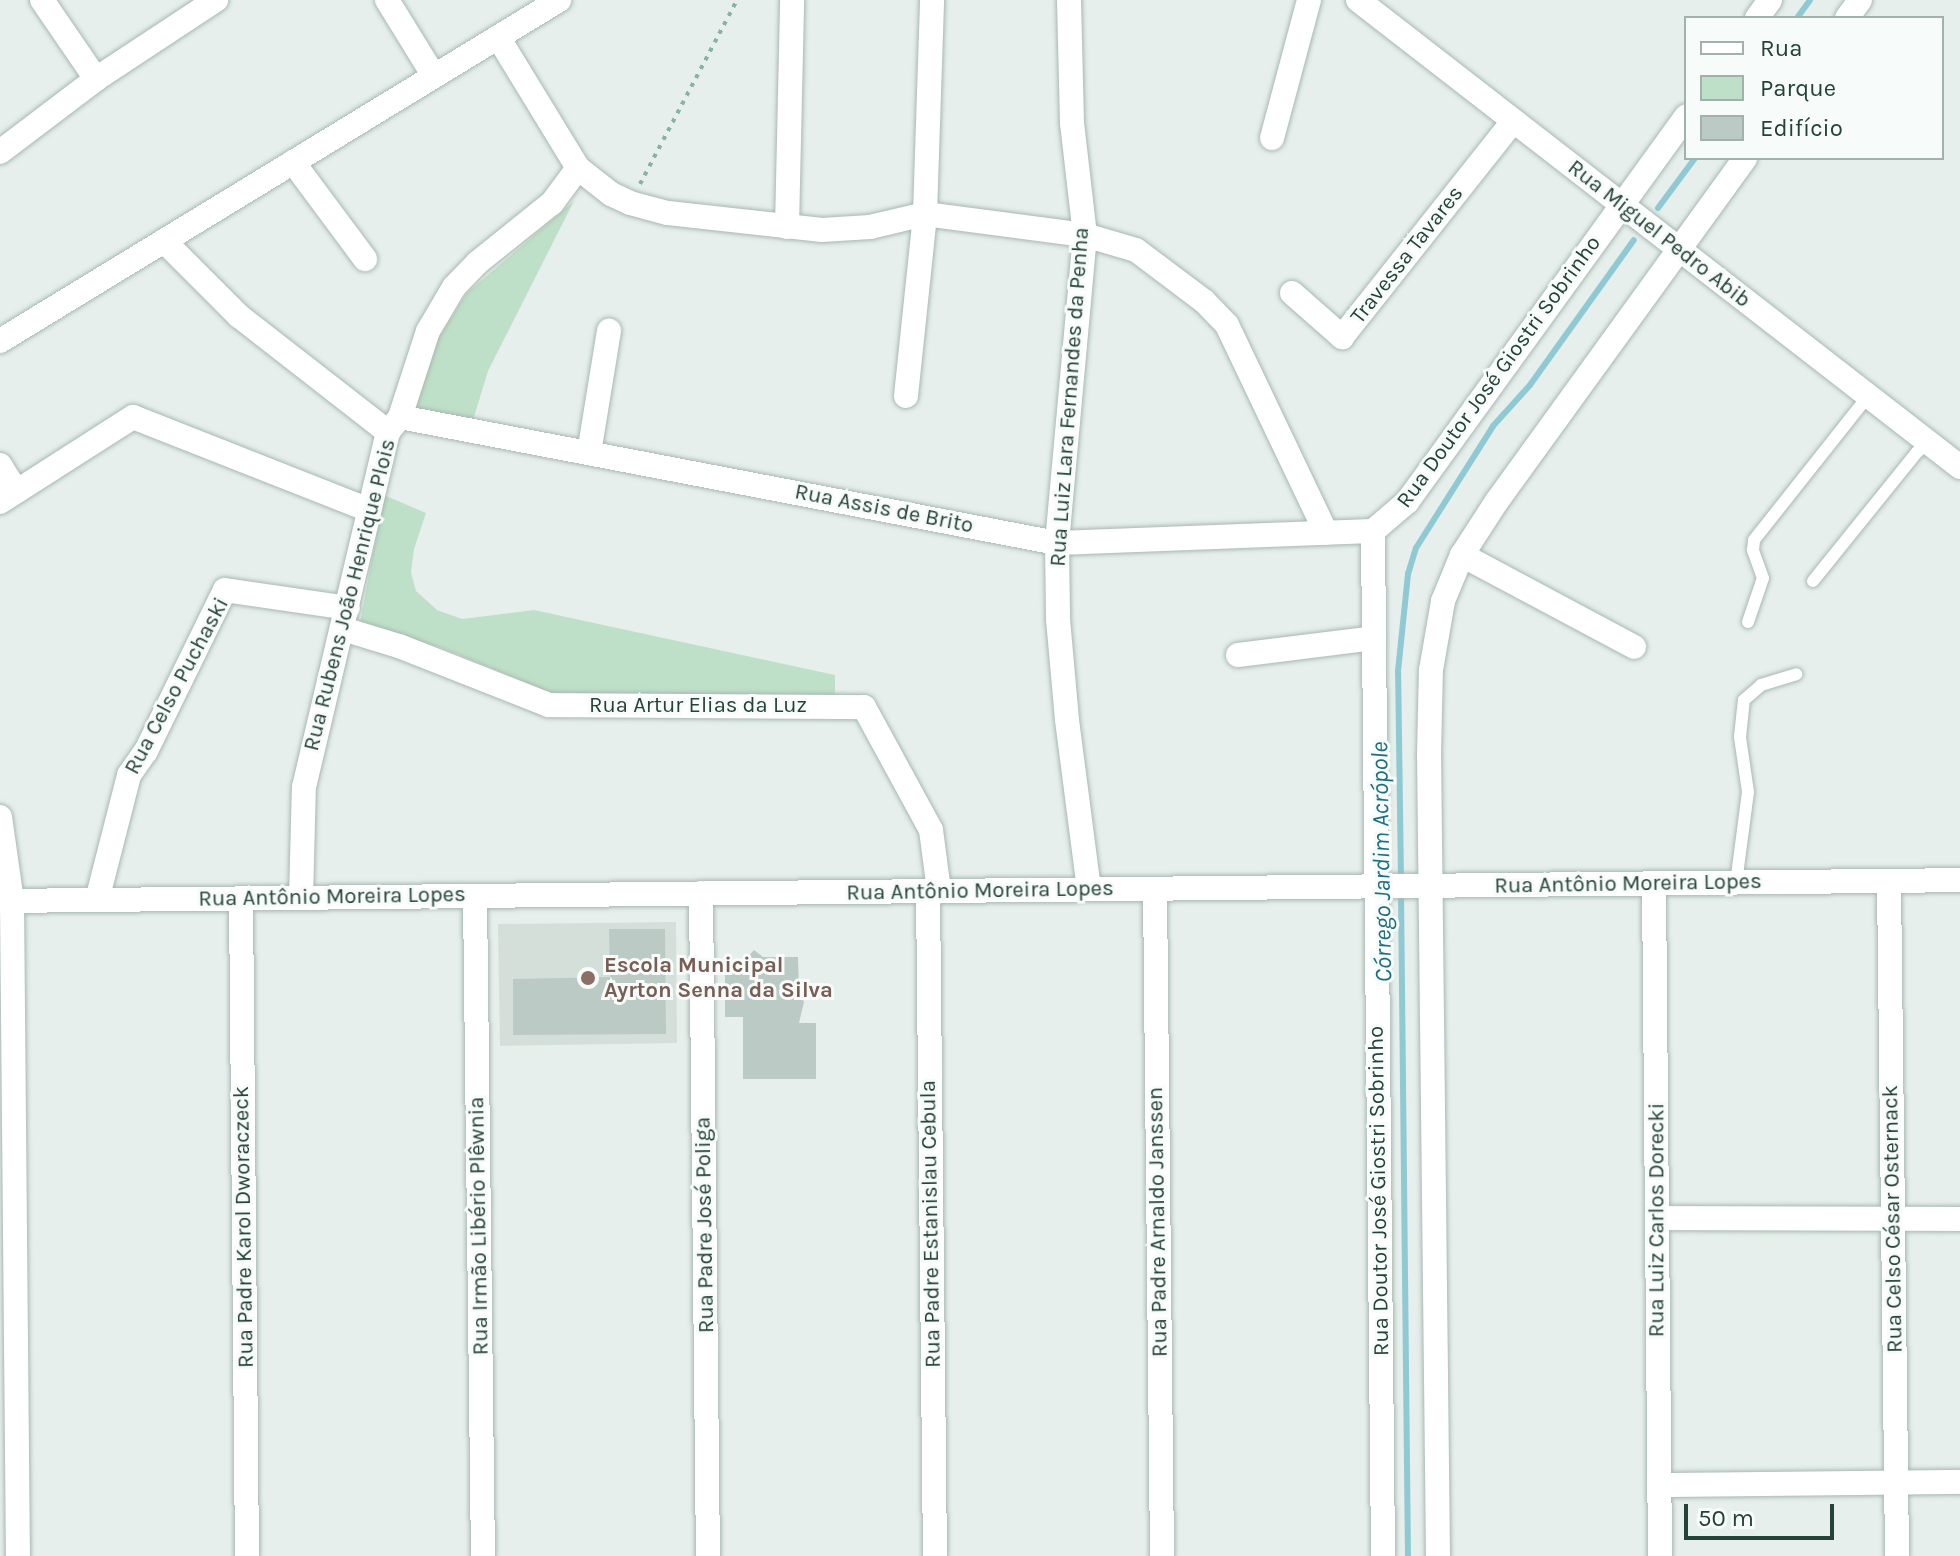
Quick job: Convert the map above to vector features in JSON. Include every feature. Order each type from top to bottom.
[{"type":"street","points":[[42,0],[96,79]]},
{"type":"street","points":[[2,144],[216,0]]},
{"type":"street","points":[[387,0],[434,76]]},
{"type":"street","points":[[787,227],[792,0]]},
{"type":"street","points":[[906,396],[925,214],[932,0]]},
{"type":"street","name":"Rua Luiz Lara Fernandes da Penha","points":[[1069,0],[1072,123],[1085,235],[1057,543],[1063,684],[1089,889]]},
{"type":"street","points":[[1272,138],[1309,0]]},
{"type":"street","name":"Rua Miguel Pedro Abib","points":[[1358,0],[1960,467]]},
{"type":"street","points":[[0,341],[556,1]]},
{"type":"street","points":[[498,37],[578,168],[602,188],[630,203],[668,213],[787,227],[846,229],[925,214],[1085,235],[1136,250],[1217,312],[1234,338],[1326,533]]},
{"type":"street","name":"Rua Doutor José Giostri Sobrinho","points":[[1383,1556],[1373,531],[1407,502],[1684,119]]},
{"type":"street","name":"Travessa Tavares","points":[[1292,293],[1342,337],[1513,121]]},
{"type":"street","points":[[1438,1556],[1431,670],[1443,601],[1462,555],[1744,160]]},
{"type":"street","points":[[293,162],[365,259]]},
{"type":"street","name":"Rua Rubens João Henrique Plois","points":[[301,898],[304,787],[346,619],[369,510],[394,424],[428,331],[454,287],[477,263],[552,203],[578,168]]},
{"type":"street","name":"Rua Assis de Brito","points":[[164,241],[239,316],[394,424],[589,453],[1057,543],[1373,531]]},
{"type":"street","points":[[589,453],[609,331]]},
{"type":"street","points":[[0,465],[8,496],[133,417],[369,510]]},
{"type":"street","points":[[1462,555],[1634,647]]},
{"type":"street","name":"Rua Celso Puchaski","points":[[97,900],[129,775],[146,751],[225,590],[346,619]]},
{"type":"street","name":"Rua Artur Elias da Luz","points":[[346,619],[399,646],[549,705],[864,707],[931,830],[933,891]]},
{"type":"street","points":[[1238,655],[1374,638]]},
{"type":"street","points":[[0,817],[6,901],[18,1556]]},
{"type":"street","name":"Rua Antônio Moreira Lopes","points":[[6,901],[1960,880]]},
{"type":"street","name":"Rua Celso César Osternack","points":[[1889,881],[1897,1556]]},
{"type":"street","name":"Rua Luiz Carlos Dorecki","points":[[1654,884],[1660,1556]]},
{"type":"street","name":"Rua Padre Arnaldo Janssen","points":[[1155,889],[1162,1556]]},
{"type":"street","name":"Rua Padre Estanislau Cebula","points":[[933,891],[935,1556]]},
{"type":"street","name":"Rua Padre José Poliga","points":[[701,893],[708,1556]]},
{"type":"street","name":"Rua Irmão Libério Plêwnia","points":[[475,896],[483,1556]]},
{"type":"street","name":"Rua Padre Karol Dworaczeck","points":[[241,898],[247,1556]]},
{"type":"street","points":[[1657,1218],[1960,1219]]},
{"type":"street","points":[[1659,1485],[1960,1482]]},
{"type":"lane","points":[[1748,622],[1763,578],[1753,550],[1754,540],[1868,396]]},
{"type":"lane","points":[[1813,581],[1917,452],[1929,443]]},
{"type":"lane","points":[[1736,883],[1748,792],[1740,737],[1744,700],[1761,685],[1796,674]]},
{"type":"path","points":[[630,203],[737,0]]},
{"type":"shaded area","name":"Escola Municipal Ayrton Senna da Silva","points":[[676,922],[677,1043],[500,1046],[498,924]]},
{"type":"green space","points":[[574,201],[488,371],[473,420],[415,410],[439,337],[467,293]]},
{"type":"green space","points":[[384,495],[426,513],[414,549],[411,572],[416,591],[437,610],[462,619],[534,610],[835,675],[835,696],[552,693],[442,648],[360,623]]},
{"type":"building","points":[[609,929],[665,929],[666,1034],[513,1035],[513,979],[610,977]]},
{"type":"building","points":[[754,950],[763,957],[798,957],[799,992],[804,1002],[799,1023],[816,1023],[816,1079],[743,1079],[743,1017],[725,1017],[725,963],[743,962]]},
{"type":"waterway","name":"Córrego Jardim Acrópole","points":[[1798,16],[1810,0]]},
{"type":"waterway","name":"Córrego Jardim Acrópole","points":[[1658,208],[1694,160]]},
{"type":"waterway","name":"Córrego Jardim Acrópole","points":[[1401,880],[1398,671],[1408,574],[1416,548],[1493,426],[1530,385],[1634,240]]},
{"type":"waterway","name":"Córrego Jardim Acrópole","points":[[1401,892],[1408,1556]]},
{"type":"place","name":"Escola Municipal Ayrton Senna da Silva","points":[[588,978]]}]
